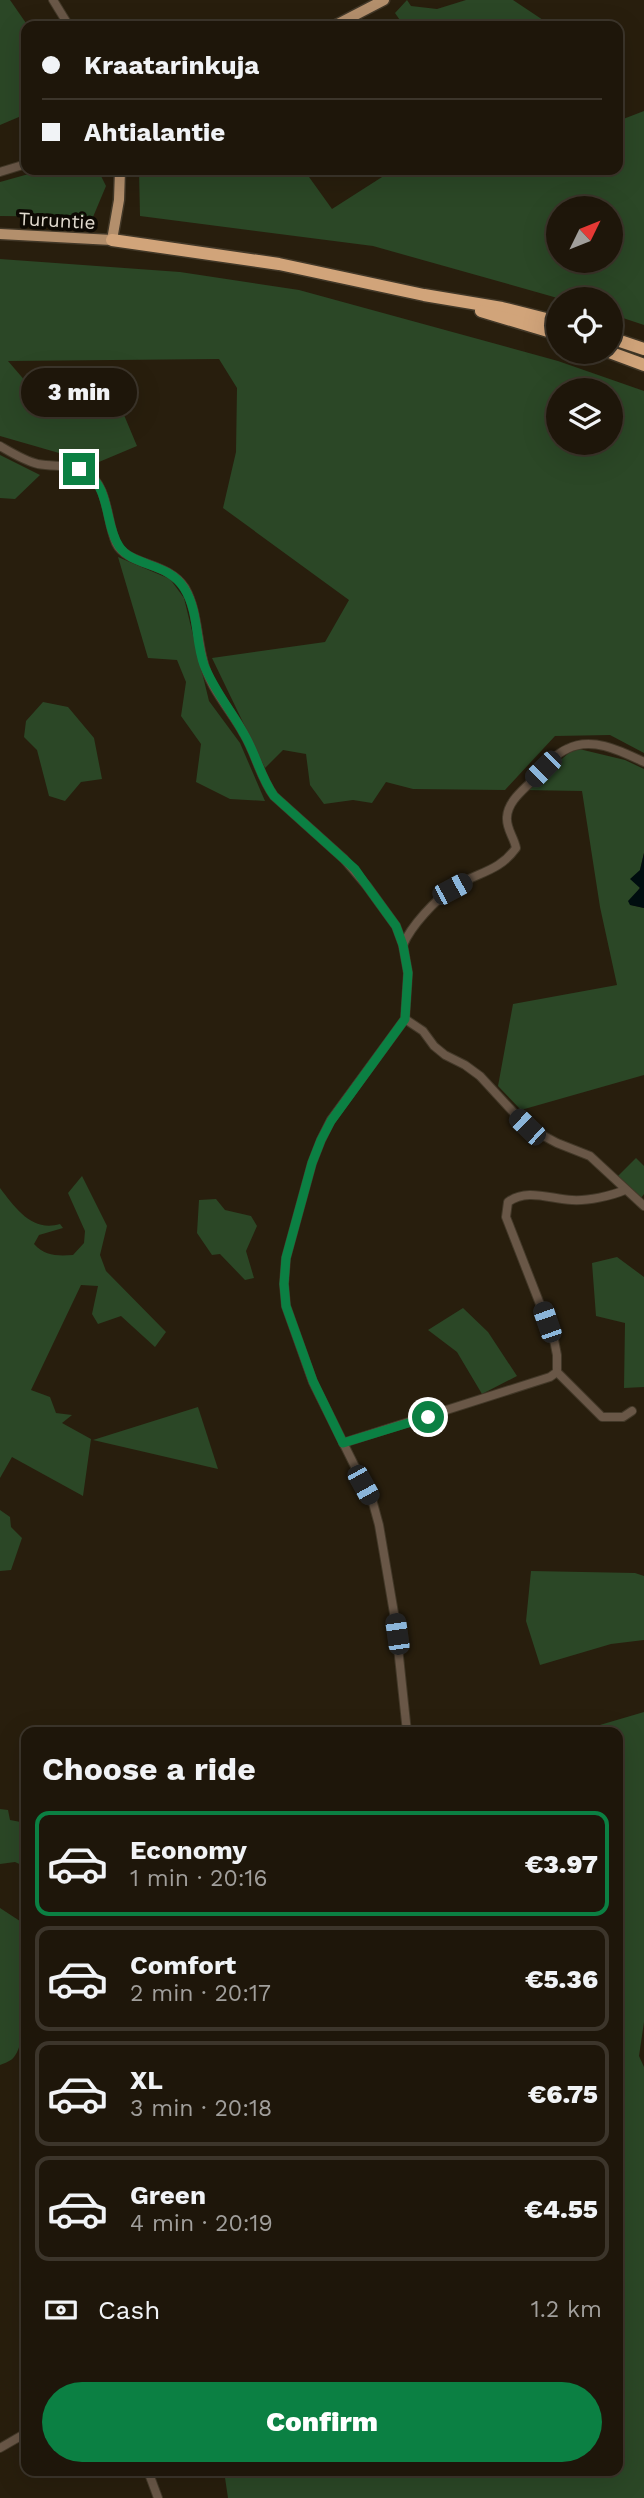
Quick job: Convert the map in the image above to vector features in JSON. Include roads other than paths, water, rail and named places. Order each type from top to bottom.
[{"type":"highway","points":[[112,240],[279,264],[424,295],[502,308],[546,320]]},
{"type":"highway","points":[[424,295],[546,331]]},
{"type":"highway","points":[[623,342],[644,349]]},
{"type":"highway","points":[[623,357],[644,365]]},
{"type":"main road","points":[[344,21],[384,0]]},
{"type":"main road","points":[[112,240],[119,200],[120,175]]},
{"type":"main road","name":"Turuntie","points":[[0,234],[112,240]]},
{"type":"street","points":[[53,0],[66,21]]},
{"type":"street","points":[[0,172],[21,166]]},
{"type":"street","points":[[0,446],[36,464],[87,472],[97,482],[105,499],[117,544],[124,553],[176,577],[190,601],[203,661],[214,686],[244,733],[265,784],[274,796],[355,869],[396,926],[403,945],[408,973],[405,1019],[331,1121],[321,1140],[286,1258],[284,1284],[286,1306],[313,1381],[373,1503],[399,1650],[407,1727]]},
{"type":"street","points":[[403,945],[412,928],[452,889],[497,867],[509,857],[516,848],[507,820],[511,805],[517,795],[560,753],[568,747],[593,744],[611,748],[644,762]]},
{"type":"street","points":[[396,926],[412,928]]},
{"type":"street","points":[[405,1019],[423,1031],[445,1055],[480,1076],[527,1127],[590,1156],[644,1206]]},
{"type":"street","points":[[557,1372],[554,1340],[506,1217],[508,1202],[514,1197],[526,1194],[573,1200],[625,1190]]},
{"type":"street","points":[[343,1443],[537,1381],[557,1372]]},
{"type":"street","points":[[557,1372],[602,1417],[622,1416],[632,1411]]},
{"type":"street","points":[[0,2448],[21,2436]]},
{"type":"street","points":[[150,2476],[158,2498]]}]
